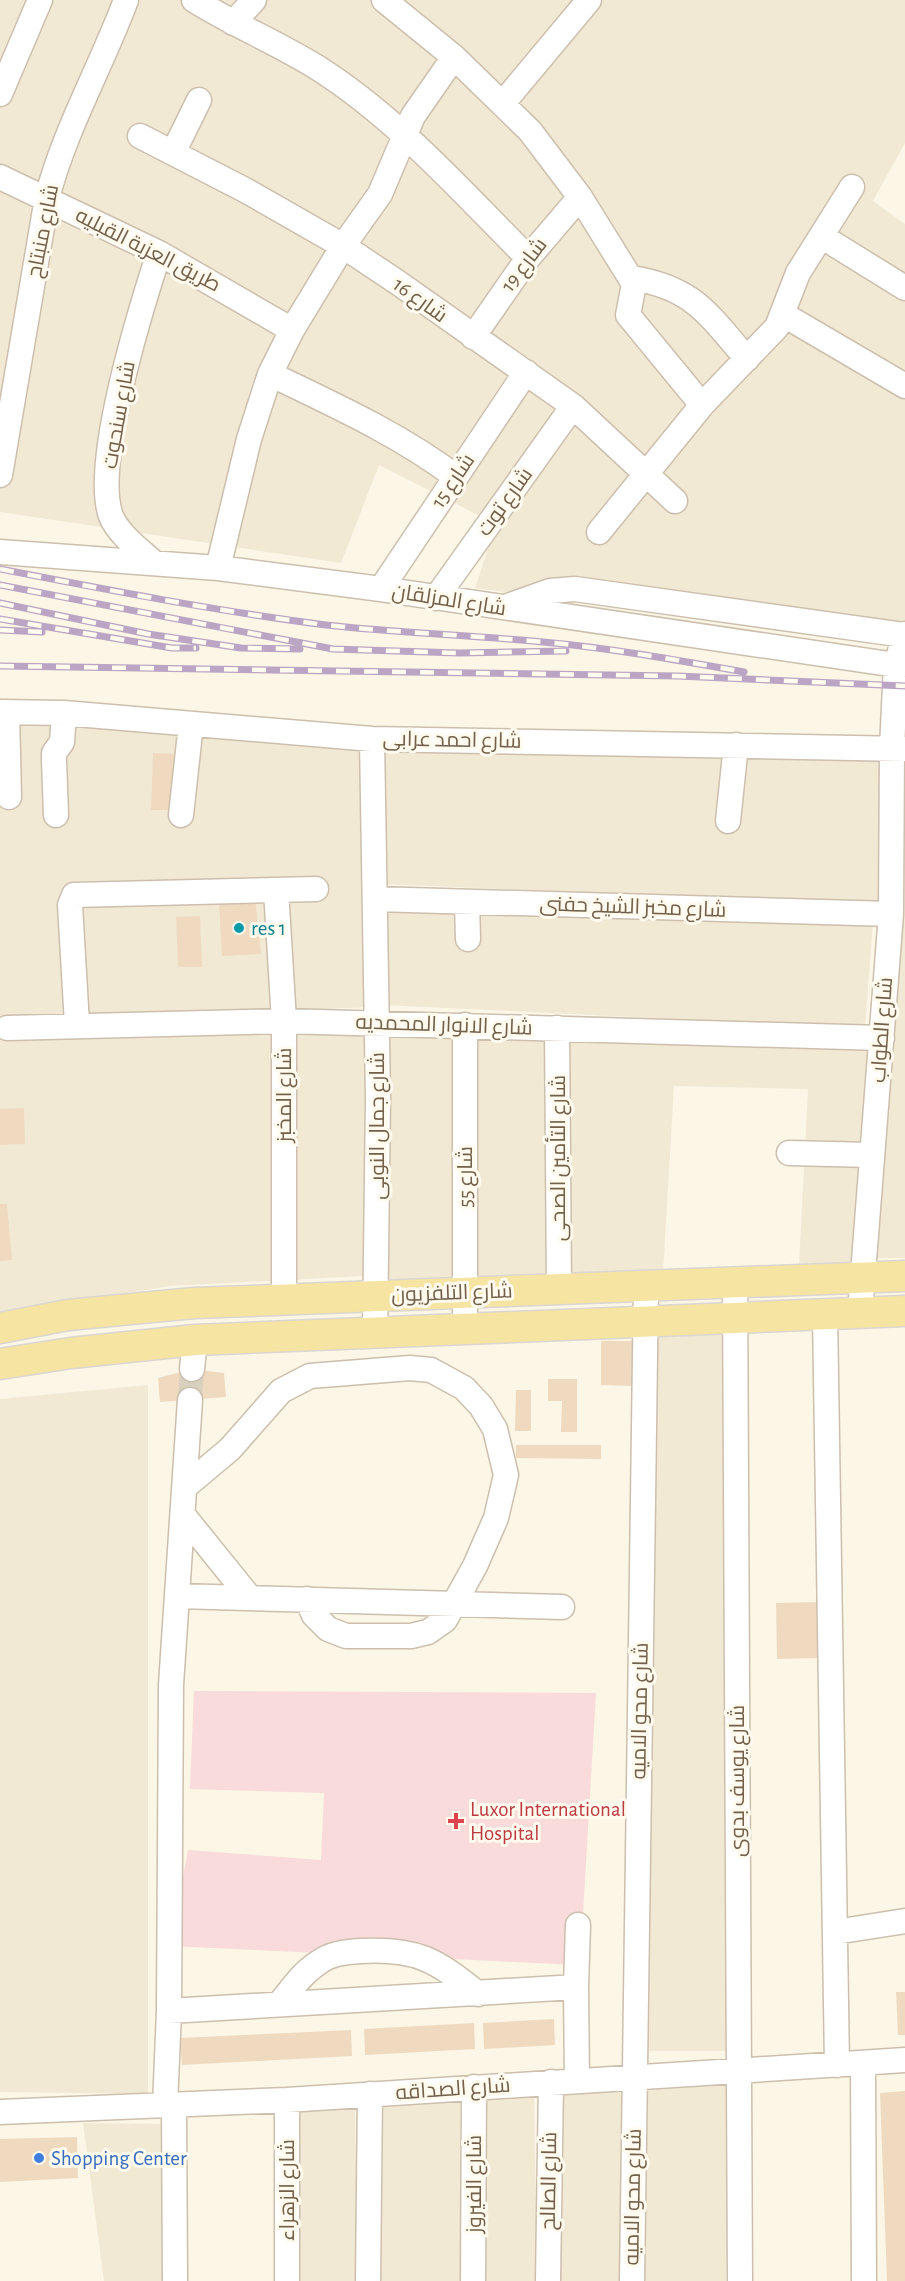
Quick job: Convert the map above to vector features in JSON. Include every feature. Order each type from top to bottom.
[{"type":"main road","name":"شارع التلفزيون","points":[[0,1328],[68,1315],[195,1303],[905,1276]]},
{"type":"main road","points":[[195,1303],[195,1340]]},
{"type":"main road","name":"شارع التلفزيون","points":[[0,1364],[71,1353],[195,1340],[905,1311]]},
{"type":"street","points":[[0,94],[40,0]]},
{"type":"street","name":"شارع منبتاح","points":[[0,475],[47,198],[57,160],[103,60],[126,0]]},
{"type":"street","points":[[194,0],[233,23],[273,41],[319,69],[363,100],[405,135],[528,258]]},
{"type":"street","points":[[233,23],[254,0]]},
{"type":"street","points":[[384,0],[454,57],[503,103],[550,155],[632,278],[635,289],[628,315],[702,405]]},
{"type":"street","points":[[503,103],[589,0]]},
{"type":"street","points":[[218,568],[249,439],[270,374],[292,330],[343,246],[380,194],[413,116],[454,57]]},
{"type":"street","points":[[173,153],[199,100]]},
{"type":"street","name":"شارع 16","points":[[140,136],[245,190],[343,246],[573,406],[675,501]]},
{"type":"street","name":"طريق العزبة القبليه","points":[[0,177],[159,253],[292,330]]},
{"type":"street","points":[[599,532],[702,405],[769,337],[784,315],[788,294],[798,273],[852,187]]},
{"type":"street","name":"شارع 19","points":[[473,337],[528,258],[580,197]]},
{"type":"street","points":[[821,236],[905,288]]},
{"type":"street","name":"شارع سنحوت","points":[[154,563],[127,537],[112,518],[106,494],[116,414],[128,360],[159,253]]},
{"type":"street","points":[[632,278],[662,283],[689,297],[747,359]]},
{"type":"street","points":[[784,315],[905,386]]},
{"type":"street","name":"شارع 15","points":[[381,589],[526,372]]},
{"type":"street","points":[[270,374],[382,429],[432,459],[456,477]]},
{"type":"street","name":"شارع توت","points":[[436,598],[573,406]]},
{"type":"street","name":"شارع المزلقان","points":[[0,552],[218,568],[381,589],[900,665]]},
{"type":"street","points":[[502,608],[542,593],[575,589],[905,635]]},
{"type":"street","name":"شارع الطواب","points":[[860,1312],[891,914],[900,665],[905,635]]},
{"type":"street","points":[[3,712],[9,796]]},
{"type":"street","name":"شارع احمد عرابى","points":[[3,712],[64,713],[372,739],[898,748]]},
{"type":"street","points":[[56,815],[54,753],[62,742],[64,713]]},
{"type":"street","points":[[181,815],[191,724]]},
{"type":"street","name":"شارع جمال النوبى","points":[[372,739],[377,1023],[375,1333]]},
{"type":"street","points":[[728,821],[736,745]]},
{"type":"street","points":[[77,1024],[70,905],[74,895],[316,889]]},
{"type":"street","name":"شارع المخبز","points":[[276,890],[284,1021],[284,1300]]},
{"type":"street","name":"شارع مخبز الشيخ حفنى","points":[[375,899],[891,914]]},
{"type":"street","points":[[467,902],[468,939]]},
{"type":"street","name":"شارع الانوار المحمديه","points":[[7,1028],[77,1024],[284,1021],[882,1038]]},
{"type":"street","name":"شارع 55","points":[[465,1025],[465,1329]]},
{"type":"street","name":"شارع التأمين الصحى","points":[[557,1028],[559,1289]]},
{"type":"street","points":[[789,1153],[872,1155]]},
{"type":"street","name":"شارع يوسف بدوى","points":[[735,1281],[740,2281]]},
{"type":"street","name":"شارع محو الاميه","points":[[632,2281],[646,1286]]},
{"type":"street","points":[[825,1314],[837,2065]]},
{"type":"street","points":[[192,1370],[195,1340]]},
{"type":"street","points":[[186,1486],[230,1449],[281,1391],[294,1382],[310,1376],[410,1368],[431,1370],[464,1388],[481,1406],[495,1429],[507,1475],[496,1518],[445,1620],[428,1632],[411,1636],[346,1636],[328,1629],[314,1615],[307,1599]]},
{"type":"street","points":[[175,2281],[169,2011],[171,1685],[190,1400]]},
{"type":"street","points":[[183,1515],[249,1598]]},
{"type":"street","points":[[178,1596],[562,1607]]},
{"type":"street","points":[[835,1932],[905,1921]]},
{"type":"street","points":[[577,2080],[578,1925]]},
{"type":"street","points":[[280,2003],[318,1962],[336,1953],[388,1950],[416,1954],[437,1963],[478,1994]]},
{"type":"street","points":[[169,2011],[576,1987]]},
{"type":"street","name":"شارع الصداقه","points":[[0,2112],[287,2100],[905,2060]]},
{"type":"street","points":[[863,2063],[864,2281]]},
{"type":"street","name":"شارع الصالح","points":[[548,2281],[551,2082]]},
{"type":"street","name":"شارع الفيروز","points":[[473,2281],[474,2087]]},
{"type":"street","points":[[368,2281],[370,2094]]},
{"type":"street","name":"شارع الزهراء","points":[[287,2100],[287,2281]]},
{"type":"shaded area","points":[[0,0],[905,0],[905,143],[873,201],[905,224],[905,645],[475,588],[496,524],[379,465],[341,563],[0,512]]},
{"type":"shaded area","points":[[0,724],[114,725],[367,747],[370,1007],[0,1022]]},
{"type":"shaded area","points":[[379,750],[884,758],[880,904],[381,884]]},
{"type":"shaded area","points":[[905,838],[905,1258],[877,1258]]},
{"type":"shaded area","points":[[383,904],[873,922],[865,1028],[382,1005]]},
{"type":"shaded area","points":[[370,1027],[365,1276],[170,1286],[0,1314],[0,1034]]},
{"type":"shaded area","points":[[565,1034],[868,1046],[853,1264],[799,1265],[808,1089],[674,1086],[663,1274],[567,1276]]},
{"type":"shaded area","points":[[385,1035],[549,1035],[549,1276],[385,1284]]},
{"type":"shaded area","points":[[728,1329],[728,2051],[644,2051],[651,1331]]},
{"type":"shaded area","points":[[148,1385],[148,2094],[0,2092],[0,1399]]},
{"type":"shaded area","name":"Luxor International Hospital","points":[[194,1691],[596,1693],[580,1965],[170,1946],[188,1850],[321,1860],[324,1793],[190,1789]]},
{"type":"shaded area","points":[[729,2084],[726,2281],[639,2281],[641,2091]]},
{"type":"shaded area","points":[[555,2086],[625,2087],[619,2281],[555,2281]]},
{"type":"shaded area","points":[[534,2090],[537,2281],[474,2281],[482,2094]]},
{"type":"shaded area","points":[[375,2101],[460,2103],[460,2281],[375,2281]]},
{"type":"shaded area","points":[[355,2102],[357,2281],[293,2281],[294,2107]]},
{"type":"shaded area","points":[[83,2123],[164,2124],[165,2281],[104,2281]]},
{"type":"building","points":[[153,753],[175,754],[173,810],[151,810]]},
{"type":"building","name":"res 1","points":[[255,896],[261,954],[222,956],[219,902]]},
{"type":"building","points":[[200,916],[202,967],[178,967],[176,917]]},
{"type":"building","points":[[24,1108],[25,1144],[0,1145],[0,1109]]},
{"type":"building","points":[[0,1204],[7,1204],[12,1260],[0,1261]]},
{"type":"building","points":[[601,1341],[632,1341],[632,1386],[601,1385]]},
{"type":"building","points":[[192,1369],[224,1373],[226,1397],[160,1402],[158,1378]]},
{"type":"building","points":[[548,1379],[577,1379],[577,1432],[561,1432],[562,1401],[548,1401]]},
{"type":"building","points":[[516,1390],[531,1390],[531,1431],[515,1431]]},
{"type":"building","points":[[516,1445],[601,1445],[601,1459],[516,1458]]},
{"type":"building","points":[[817,1602],[818,1658],[777,1659],[776,1603]]},
{"type":"building","points":[[896,1992],[905,1992],[905,2035],[898,2035]]},
{"type":"building","points":[[554,2019],[555,2045],[484,2049],[483,2023]]},
{"type":"building","points":[[474,2023],[475,2049],[365,2055],[364,2029]]},
{"type":"building","points":[[351,2030],[352,2056],[182,2065],[180,2038]]},
{"type":"building","points":[[905,2091],[905,2281],[887,2281],[880,2093]]},
{"type":"building","name":"Shopping Center","points":[[77,2137],[78,2178],[0,2182],[0,2139]]},
{"type":"tunnel","points":[[190,1400],[192,1369]]},
{"type":"railway","points":[[0,569],[162,600],[326,625],[568,645],[744,672]]},
{"type":"railway","points":[[0,585],[333,649],[459,653],[566,651]]},
{"type":"railway","points":[[0,603],[148,634],[241,648],[300,649]]},
{"type":"railway","points":[[0,619],[172,648],[196,648]]},
{"type":"railway","points":[[0,630],[42,632]]},
{"type":"railway","points":[[0,666],[677,676],[905,686]]},
{"type":"place","name":"res 1","points":[[239,928]]},
{"type":"place","name":"Luxor International Hospital","points":[[456,1821]]},
{"type":"place","name":"Shopping Center","points":[[39,2158]]}]
